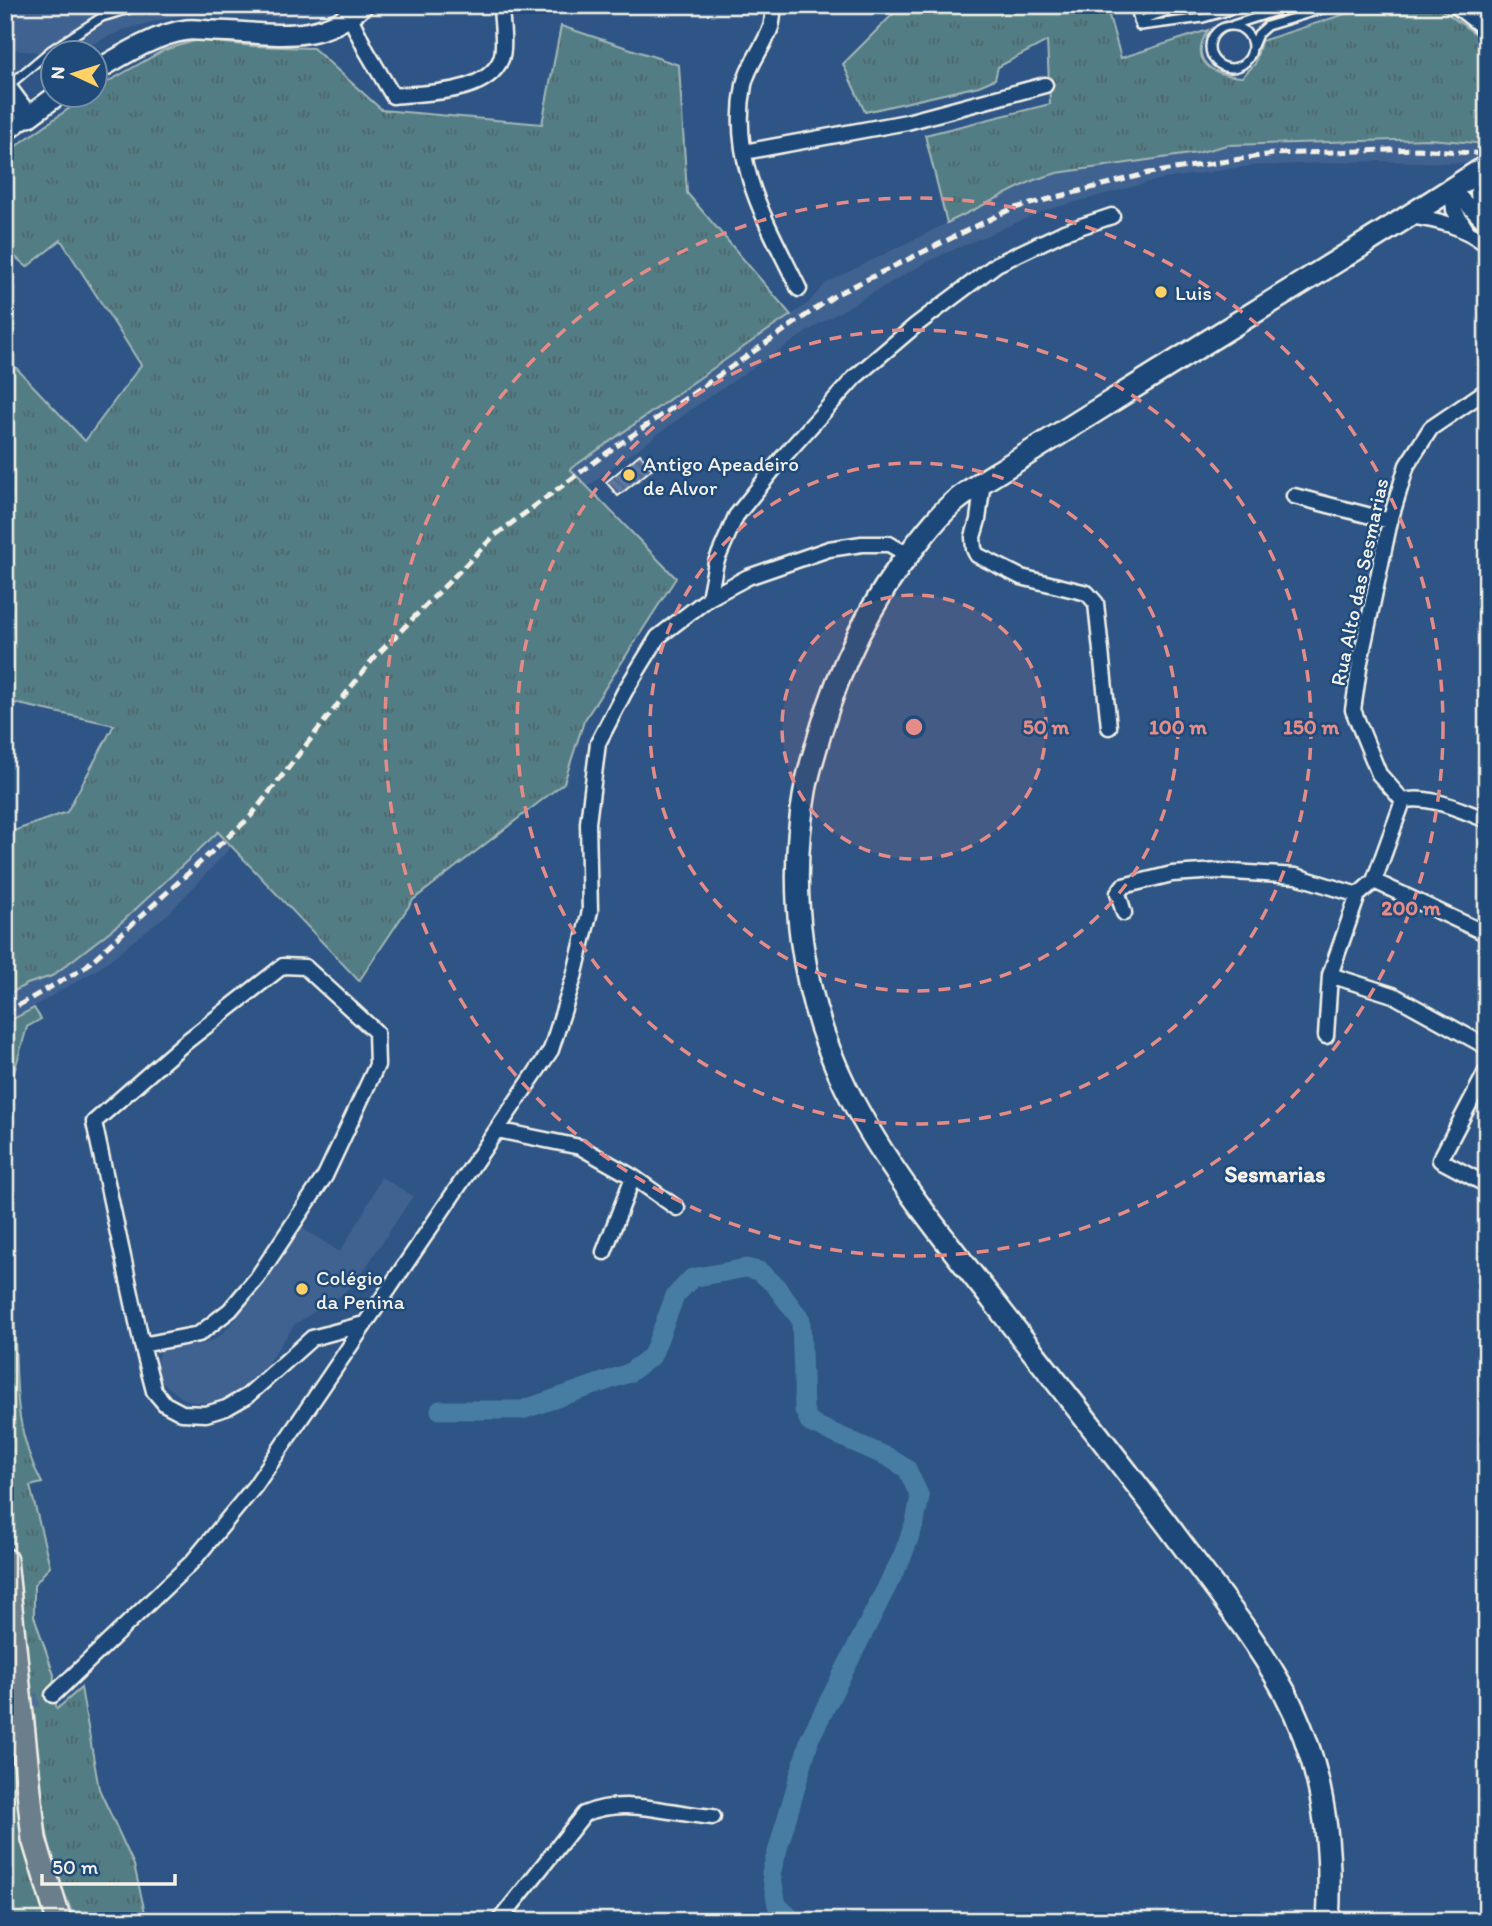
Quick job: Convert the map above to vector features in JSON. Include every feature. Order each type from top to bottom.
[{"type":"main road","points":[[1328,1921],[1331,1878],[1319,1787],[1304,1736],[1285,1693],[1248,1631],[1139,1487],[923,1212],[870,1132],[844,1084],[819,1018],[805,966],[797,910],[797,852],[805,788],[825,717],[848,654],[877,597],[950,505],[983,481],[1483,168]]},
{"type":"main road","points":[[5,1560],[34,1839],[59,1921]]},
{"type":"street","points":[[108,64],[144,44],[187,30],[284,36],[316,32],[356,11],[366,50],[393,96],[471,86],[492,74],[502,57],[501,5]]},
{"type":"street","points":[[774,5],[771,26],[744,82],[740,115],[752,193],[799,289]]},
{"type":"street","points":[[1459,5],[1487,27]]},
{"type":"street","points":[[744,152],[907,122],[1045,85]]},
{"type":"street","points":[[6,87],[28,117]]},
{"type":"street","points":[[5,135],[40,108]]},
{"type":"street","points":[[1483,168],[1477,185],[1484,225]]},
{"type":"street","points":[[1452,189],[1484,225]]},
{"type":"street","points":[[1452,189],[1454,210],[1467,232]]},
{"type":"street","points":[[709,598],[716,562],[736,516],[784,456],[855,377],[916,325],[997,264],[1065,232],[1112,216]]},
{"type":"street","points":[[1409,216],[1440,220],[1487,245]]},
{"type":"street","name":"Rua Alto das Sesmarias","points":[[1403,801],[1379,774],[1353,710],[1360,662],[1390,521],[1407,465],[1431,428],[1487,390]]},
{"type":"street","points":[[983,481],[973,537],[974,549],[978,555],[1021,578],[1087,593],[1096,603],[1109,727]]},
{"type":"street","points":[[1294,496],[1390,521]]},
{"type":"street","points":[[53,1695],[193,1561],[255,1486],[551,1050],[574,977],[590,911],[587,823],[598,743],[625,691],[658,637],[709,598],[748,577],[829,549],[862,544],[889,544],[908,555]]},
{"type":"street","points":[[1326,1036],[1330,975],[1358,895],[1374,881],[1403,801],[1414,798],[1447,805],[1487,820]]},
{"type":"street","points":[[1124,912],[1118,893],[1123,886],[1172,874],[1218,871],[1296,876],[1358,895]]},
{"type":"street","points":[[1374,881],[1487,934]]},
{"type":"street","points":[[142,1346],[199,1334],[230,1310],[257,1278],[325,1176],[377,1065],[376,1032],[305,967],[283,965],[182,1045],[94,1122],[142,1346],[154,1391],[166,1404],[183,1413],[206,1415],[247,1396],[312,1338],[364,1324]]},
{"type":"street","points":[[1330,975],[1393,995],[1487,1047]]},
{"type":"street","points":[[1487,1070],[1440,1160],[1487,1185]]},
{"type":"street","points":[[497,1130],[580,1147],[633,1177],[677,1209]]},
{"type":"street","points":[[604,1252],[633,1177]]},
{"type":"street","points":[[499,1921],[584,1814],[598,1808],[624,1804],[713,1817]]},
{"type":"lane","points":[[6,87],[51,50],[102,17],[143,5]]},
{"type":"lane","points":[[1147,5],[1134,7],[1140,26],[1177,23],[1249,5]]},
{"type":"lane","points":[[1138,21],[1186,5]]},
{"type":"lane","points":[[1295,5],[1218,30],[1210,43],[1215,61],[1231,68],[1238,67],[1245,63],[1258,34],[1267,26],[1336,5]]},
{"type":"lane","points":[[1229,26],[1243,31],[1251,43],[1251,50]]},
{"type":"shaded area","points":[[5,5],[298,5],[278,17],[184,14],[123,30],[106,38],[38,38],[38,52],[20,51],[5,44]]},
{"type":"shaded area","points":[[1429,139],[1487,144],[1487,164],[1379,161],[1249,166],[1158,180],[1046,210],[930,260],[819,324],[703,401],[605,473],[522,539],[169,913],[98,969],[5,1023],[5,996],[27,984],[52,976],[123,921],[210,842],[388,628],[569,469],[806,305],[826,283],[1034,180],[1057,173],[1197,153],[1227,145]]},
{"type":"shaded area","name":"Colégio da Penina","points":[[381,1177],[413,1196],[356,1282],[340,1296],[295,1324],[265,1367],[232,1395],[218,1402],[193,1402],[181,1397],[159,1379],[155,1366],[160,1351],[170,1347],[205,1344],[221,1335],[235,1320],[299,1226],[340,1252]]},
{"type":"green space","points":[[902,5],[1106,5],[1121,58],[1208,30],[1201,51],[1207,65],[1213,70],[1242,77],[1255,64],[1261,41],[1373,5],[1435,5],[1487,42],[1487,144],[1429,139],[1227,145],[1197,153],[1057,173],[1034,180],[947,223],[925,135],[1050,104],[1047,41],[998,67],[995,79],[979,86],[865,112],[843,64]]},
{"type":"green space","points":[[561,26],[679,65],[687,193],[791,315],[570,469],[676,578],[584,721],[564,783],[413,900],[359,981],[218,832],[123,921],[52,976],[27,984],[5,996],[5,834],[67,812],[114,725],[5,701],[5,356],[85,441],[141,365],[61,240],[27,267],[5,248],[5,154],[70,108],[108,108],[108,82],[164,50],[198,40],[253,46],[313,48],[382,110],[542,124]]},
{"type":"green space","points":[[34,1008],[41,1019],[27,1027],[5,1104],[5,1023]]},
{"type":"green space","points":[[5,1256],[14,1314],[22,1426],[29,1454],[42,1483],[30,1486],[50,1566],[34,1585],[34,1616],[54,1675],[53,1695],[57,1709],[81,1688],[99,1789],[134,1865],[147,1921],[75,1921],[53,1862],[39,1795],[5,1466]]},
{"type":"green space","points":[[5,1602],[48,1921],[5,1921]]},
{"type":"building","name":"Antigo Apeadeiro de Alvor","points":[[640,454],[652,469],[618,496],[606,482]]},
{"type":"waterway","points":[[440,1410],[522,1410],[629,1373],[652,1356],[675,1296],[692,1278],[746,1268],[759,1271],[775,1285],[801,1320],[804,1410],[810,1423],[888,1457],[907,1469],[920,1497],[915,1522],[902,1557],[810,1738],[771,1873],[777,1905],[794,1921]]},
{"type":"tunnel","points":[[5,1709],[53,1695]]},
{"type":"railway","points":[[5,1013],[84,968],[250,817],[373,659],[494,536],[608,452],[837,294],[1011,209],[1149,173],[1273,154],[1418,149],[1487,154]]},
{"type":"place","name":"Luis","points":[[1161,292]]},
{"type":"place","name":"Antigo Apeadeiro de Alvor","points":[[629,475]]},
{"type":"place","name":"Colégio da Penina","points":[[302,1289]]},
{"type":"district","name":"Sesmarias","points":[[1275,1174]]}]
